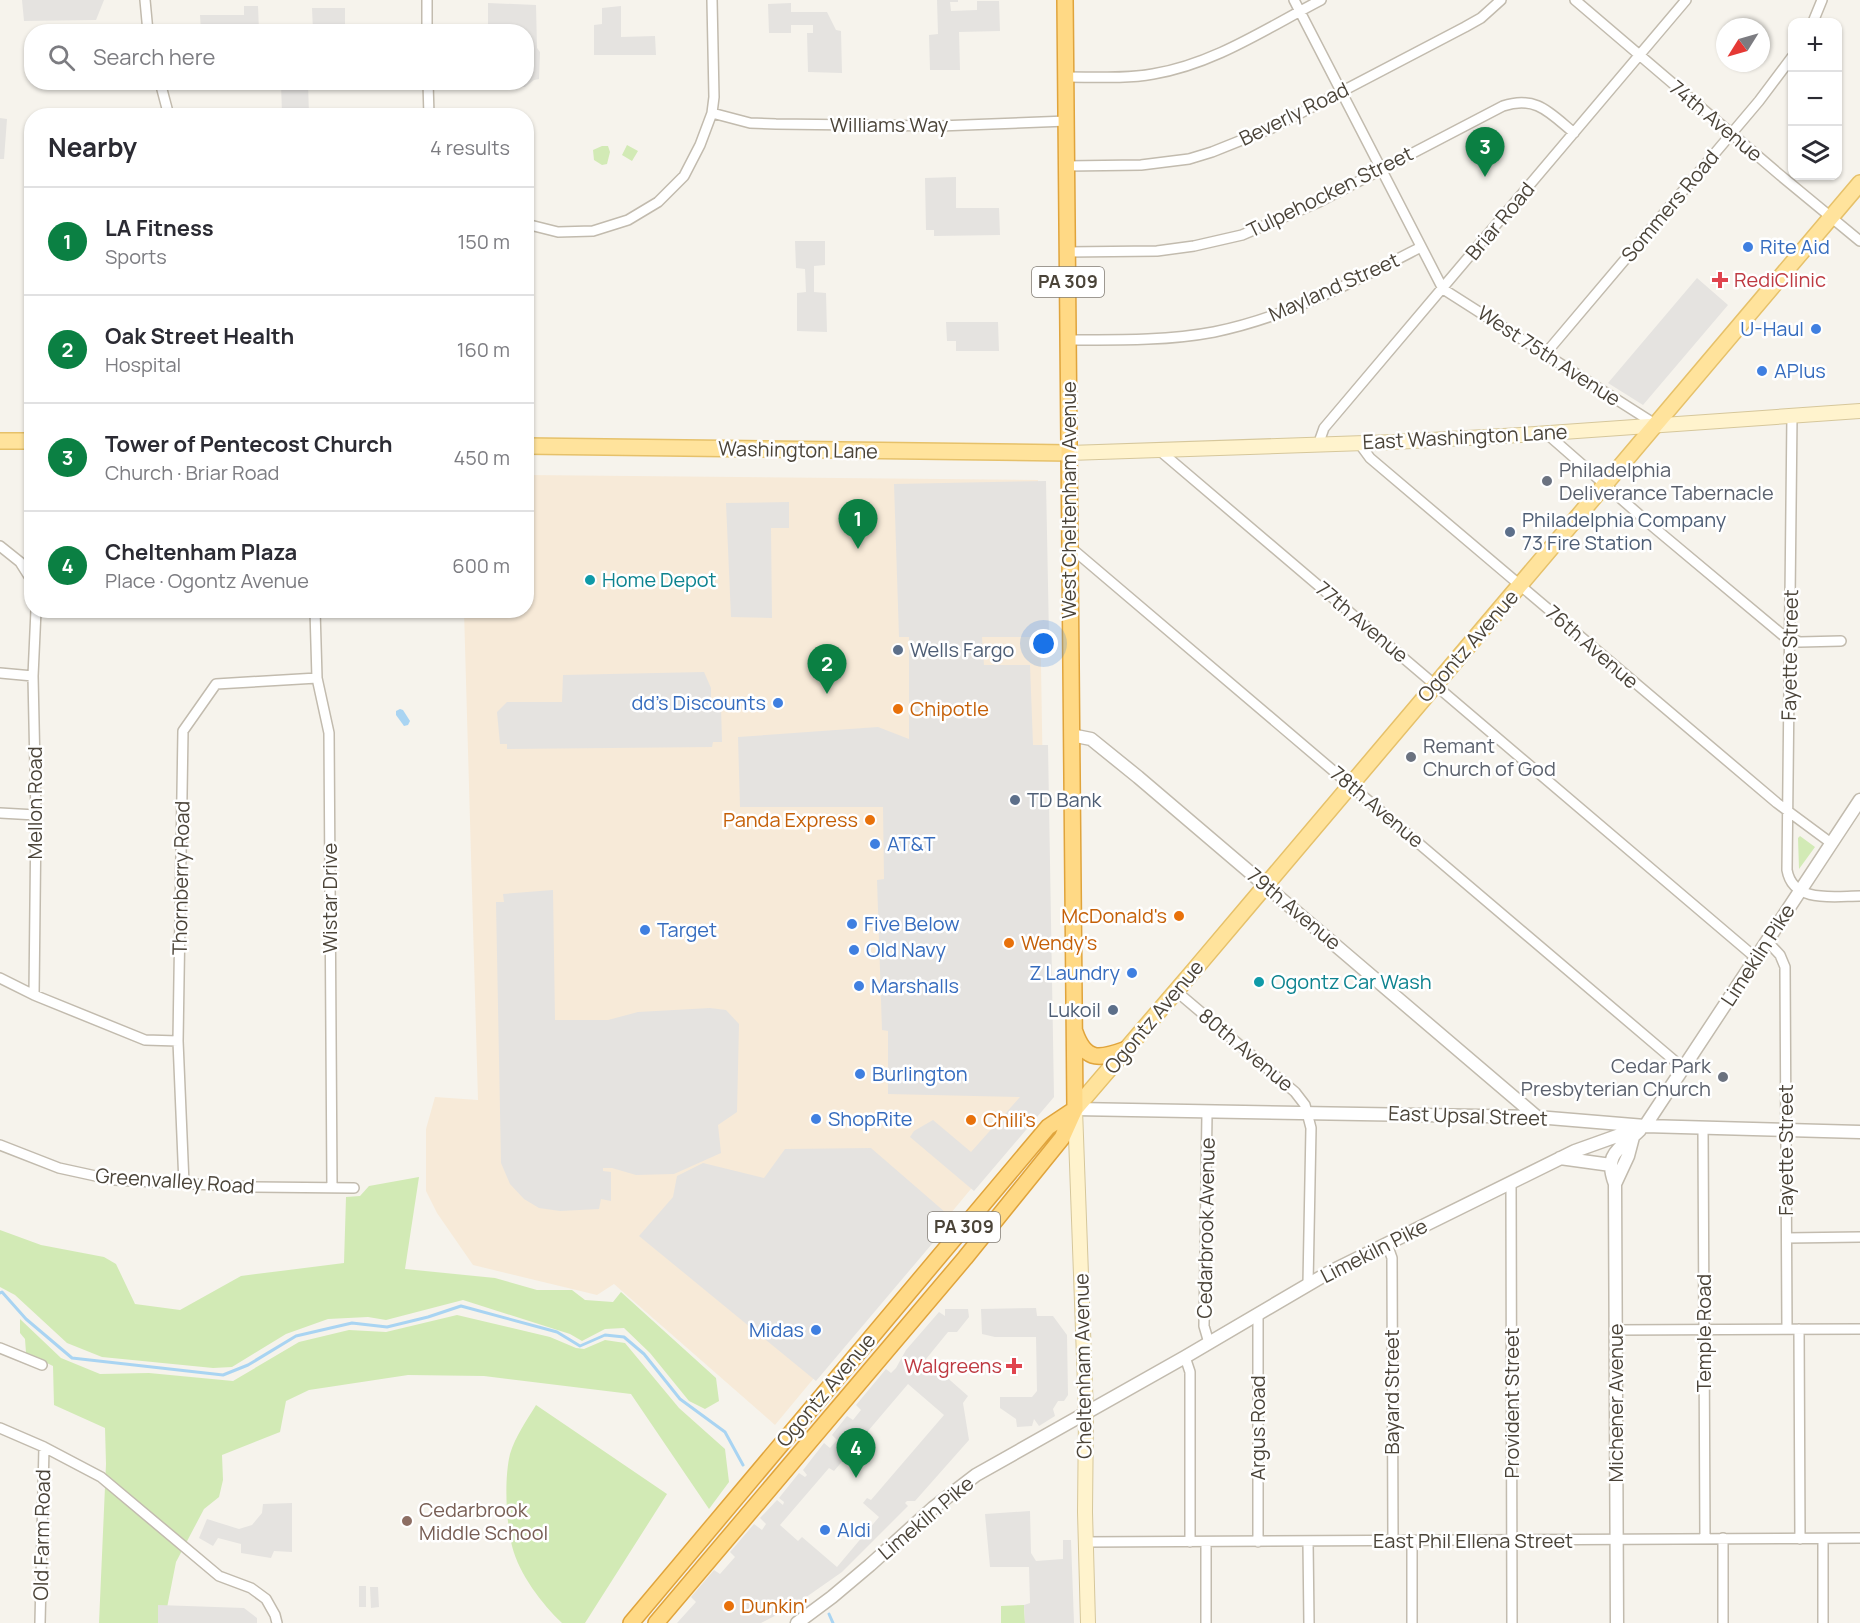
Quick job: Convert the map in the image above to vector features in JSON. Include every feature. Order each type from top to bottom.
[{"type":"highway","name":"West Cheltenham Avenue","points":[[1065,0],[1075,1109]]},
{"type":"highway","points":[[1075,1032],[1083,1048],[1097,1057],[1104,1057],[1127,1049]]},
{"type":"highway","name":"Ogontz Avenue","points":[[631,1623],[1048,1127],[1075,1109]]},
{"type":"highway","name":"Ogontz Avenue","points":[[656,1623],[965,1258],[1062,1138],[1075,1109]]},
{"type":"main road","name":"Ogontz Avenue","points":[[1075,1109],[1860,183]]},
{"type":"main road","name":"East Washington Lane","points":[[1069,453],[1359,443],[1546,433],[1860,411]]},
{"type":"main road","points":[[0,441],[24,441]]},
{"type":"main road","name":"Washington Lane","points":[[534,446],[1069,453]]},
{"type":"main road","name":"Cheltenham Avenue","points":[[1075,1109],[1086,1413],[1088,1623]]},
{"type":"street","points":[[145,0],[147,24]]},
{"type":"street","points":[[427,0],[427,24]]},
{"type":"street","points":[[534,227],[558,232],[593,231],[628,220],[658,202],[684,176],[700,145],[712,113],[714,96],[712,0]]},
{"type":"street","points":[[1293,0],[1443,289]]},
{"type":"street","points":[[1066,77],[1138,76],[1172,71],[1211,58],[1321,0]]},
{"type":"street","name":"Beverly Road","points":[[1067,166],[1141,165],[1190,159],[1212,152],[1272,128],[1465,27],[1481,18],[1501,0]]},
{"type":"street","name":"74th Avenue","points":[[1575,0],[1860,241]]},
{"type":"street","name":"Briar Road","points":[[1318,445],[1324,428],[1686,0]]},
{"type":"street","points":[[1815,18],[1822,0]]},
{"type":"street","name":"Sommers Road","points":[[1546,353],[1774,83],[1788,63]]},
{"type":"street","points":[[162,90],[167,108]]},
{"type":"street","points":[[428,90],[429,108]]},
{"type":"street","name":"Tulpehocken Street","points":[[1067,252],[1157,250],[1194,246],[1242,235],[1286,217],[1514,102],[1525,101],[1536,104],[1574,133]]},
{"type":"street","name":"Williams Way","points":[[712,113],[750,123],[776,124],[939,126],[1067,121]]},
{"type":"street","name":"Mayland Street","points":[[1068,340],[1153,339],[1214,332],[1238,326],[1306,304],[1421,247]]},
{"type":"street","name":"West 75th Avenue","points":[[1443,289],[1655,424]]},
{"type":"street","name":"Fayette Street","points":[[1792,416],[1786,811],[1788,875],[1800,891]]},
{"type":"street","points":[[1546,433],[1746,606],[1789,639],[1800,642],[1841,641]]},
{"type":"street","name":"76th Avenue","points":[[1359,443],[1370,458],[1786,811],[1831,843]]},
{"type":"street","name":"77th Avenue","points":[[1159,450],[1756,958]]},
{"type":"street","points":[[0,546],[20,562],[24,568]]},
{"type":"street","name":"78th Avenue","points":[[1070,547],[1683,1068]]},
{"type":"street","name":"Mellon Road","points":[[34,995],[36,815],[33,676],[36,618]]},
{"type":"street","name":"Wistar Drive","points":[[315,618],[317,678],[328,733],[332,1187]]},
{"type":"street","points":[[0,673],[33,676]]},
{"type":"street","name":"Thornberry Road","points":[[184,1184],[178,1041],[183,731],[216,684],[317,678]]},
{"type":"street","name":"79th Avenue","points":[[1071,735],[1091,739],[1537,1117]]},
{"type":"street","name":"Limekiln Pike","points":[[797,1623],[862,1572],[976,1475],[1185,1357],[1308,1284],[1560,1158],[1645,1126],[1860,800]]},
{"type":"street","points":[[0,813],[36,815]]},
{"type":"street","points":[[1800,891],[1817,896],[1860,896]]},
{"type":"street","name":"Fayette Street","points":[[1767,941],[1780,955],[1785,967],[1787,1329]]},
{"type":"street","points":[[0,978],[34,995],[145,1040],[178,1041]]},
{"type":"street","name":"80th Avenue","points":[[1176,991],[1295,1092],[1309,1114]]},
{"type":"street","name":"East Upsal Street","points":[[1075,1109],[1537,1117],[1645,1126],[1860,1132]]},
{"type":"street","name":"Cedarbrook Avenue","points":[[1208,1113],[1204,1326],[1209,1343]]},
{"type":"street","points":[[1308,1284],[1311,1128],[1309,1114]]},
{"type":"street","name":"Michener Avenue","points":[[1616,1184],[1610,1170],[1613,1157],[1620,1147],[1645,1126]]},
{"type":"street","name":"Temple Road","points":[[1703,1128],[1705,1538]]},
{"type":"street","name":"Michener Avenue","points":[[1617,1623],[1616,1184],[1633,1137]]},
{"type":"street","name":"Greenvalley Road","points":[[0,1145],[59,1168],[114,1180],[253,1187],[354,1188]]},
{"type":"street","points":[[1560,1158],[1611,1166]]},
{"type":"street","name":"Provident Street","points":[[1511,1182],[1512,1623]]},
{"type":"street","points":[[1787,1238],[1860,1238]]},
{"type":"street","name":"Bayard Street","points":[[1387,1244],[1392,1258],[1393,1541]]},
{"type":"street","name":"Argus Road","points":[[1258,1314],[1258,1542]]},
{"type":"street","points":[[1799,1329],[1800,1539]]},
{"type":"street","points":[[1616,1330],[1860,1329]]},
{"type":"street","points":[[0,1348],[42,1365]]},
{"type":"street","points":[[1185,1357],[1190,1372],[1190,1542]]},
{"type":"street","points":[[0,1428],[44,1447],[101,1477],[219,1576],[251,1588],[266,1599],[277,1623]]},
{"type":"street","name":"Old Farm Road","points":[[40,1623],[44,1447]]},
{"type":"street","points":[[1723,1538],[1723,1623]]},
{"type":"street","name":"East Phil Ellena Street","points":[[1086,1542],[1860,1538]]},
{"type":"street","points":[[1822,1539],[1823,1623]]},
{"type":"street","points":[[1412,1541],[1412,1623]]},
{"type":"street","points":[[1206,1542],[1206,1623]]},
{"type":"street","points":[[1308,1542],[1309,1623]]},
{"type":"shaded area","points":[[22,0],[104,0],[96,20],[24,21]]},
{"type":"shaded area","points":[[937,0],[958,0],[958,2],[950,2],[951,11],[977,10],[977,1],[999,1],[1000,31],[959,32],[960,70],[930,70],[929,35],[938,34]]},
{"type":"shaded area","points":[[488,3],[536,5],[537,48],[540,52],[539,79],[534,80],[534,24],[488,24]]},
{"type":"shaded area","points":[[791,3],[791,12],[827,12],[836,30],[841,31],[842,73],[808,72],[807,33],[813,33],[813,25],[791,25],[791,33],[769,33],[768,4]]},
{"type":"shaded area","points":[[244,6],[258,6],[259,24],[201,24],[200,15],[244,15]]},
{"type":"shaded area","points":[[621,6],[621,37],[655,36],[656,55],[594,55],[594,25],[602,24],[602,8]]},
{"type":"shaded area","points":[[312,8],[345,8],[345,24],[313,24]]},
{"type":"shaded area","points":[[281,90],[308,90],[309,108],[282,108]]},
{"type":"shaded area","points":[[0,118],[7,119],[4,159],[0,159]]},
{"type":"shaded area","points":[[956,177],[956,208],[999,208],[1000,235],[934,236],[934,230],[926,230],[925,178]]},
{"type":"shaded area","points":[[795,241],[825,241],[825,265],[814,266],[814,292],[826,293],[827,332],[797,331],[797,293],[806,292],[805,269],[796,268]]},
{"type":"shaded area","points":[[1697,278],[1728,305],[1643,405],[1608,383]]},
{"type":"shaded area","points":[[946,322],[998,322],[999,351],[956,351],[956,341],[947,341]]},
{"type":"shaded area","points":[[534,475],[1038,480],[1048,1096],[775,1425],[614,1284],[597,1295],[473,1265],[437,1213],[426,1191],[426,1129],[435,1097],[478,1100],[464,618],[534,618]]},
{"type":"shaded area","points":[[1046,481],[1049,637],[982,637],[984,665],[1030,665],[1033,745],[1048,745],[1054,1097],[974,1191],[910,1137],[914,1131],[933,1120],[971,1152],[1020,1097],[888,1094],[888,1031],[882,1030],[877,880],[884,879],[883,807],[740,807],[738,737],[878,727],[909,739],[909,637],[899,637],[894,484]]},
{"type":"shaded area","points":[[789,502],[789,528],[771,528],[772,618],[731,617],[726,503]]},
{"type":"shaded area","points":[[704,672],[711,688],[711,704],[721,707],[722,742],[713,742],[712,747],[507,749],[507,744],[500,744],[497,712],[507,702],[562,702],[563,675]]},
{"type":"shaded area","points":[[553,890],[555,1020],[608,1020],[638,1012],[710,1008],[726,1010],[739,1024],[737,1112],[718,1125],[721,1153],[674,1174],[636,1175],[612,1168],[603,1168],[603,1171],[611,1172],[611,1201],[601,1199],[599,1209],[560,1211],[539,1208],[524,1199],[510,1184],[501,1163],[496,902],[504,902],[503,894]]},
{"type":"shaded area","points":[[871,1148],[953,1219],[816,1381],[639,1236],[673,1197],[677,1176],[703,1163],[764,1178],[785,1149]]},
{"type":"shaded area","points":[[1036,1308],[1037,1316],[1053,1316],[1067,1335],[1068,1395],[1064,1401],[1058,1401],[1053,1409],[1055,1416],[1039,1426],[1034,1419],[1032,1426],[1017,1427],[1016,1419],[1000,1408],[1000,1397],[1032,1397],[1037,1391],[1036,1337],[995,1337],[982,1334],[981,1309]]},
{"type":"shaded area","points":[[945,1309],[968,1309],[969,1317],[957,1332],[948,1332],[926,1359],[968,1396],[963,1403],[969,1440],[915,1501],[907,1501],[905,1503],[908,1506],[842,1572],[792,1607],[761,1623],[677,1623],[696,1602],[691,1597],[714,1570],[720,1574],[735,1557],[730,1552],[754,1524],[762,1530],[766,1524],[760,1518],[777,1500],[783,1505],[784,1502],[779,1498],[799,1473],[805,1477],[807,1475],[803,1470],[824,1443],[830,1448],[837,1440],[832,1435],[847,1416],[853,1420],[861,1410],[856,1405],[886,1369],[891,1373],[896,1368],[906,1350],[939,1312],[945,1316]],"holes":[[[908,1384],[944,1415],[871,1500],[867,1498],[863,1503],[879,1517],[837,1567],[802,1537],[798,1541],[780,1525],[829,1468],[834,1471]]]},
{"type":"shaded area","points":[[292,1503],[292,1552],[274,1551],[271,1558],[241,1553],[241,1544],[218,1538],[213,1546],[199,1538],[207,1519],[239,1529],[252,1525],[262,1513],[263,1504]]},
{"type":"shaded area","points":[[1030,1511],[1031,1553],[1036,1561],[1063,1559],[1063,1540],[1071,1540],[1074,1623],[1025,1623],[1024,1605],[1030,1603],[1029,1567],[990,1567],[985,1514]]},
{"type":"shaded area","points":[[359,1586],[366,1586],[366,1607],[359,1607]]},
{"type":"shaded area","points":[[370,1587],[378,1587],[379,1607],[371,1608]]},
{"type":"shaded area","points":[[158,1605],[244,1608],[257,1618],[257,1623],[158,1623]]},
{"type":"green space","points":[[627,145],[638,151],[632,161],[622,155]]},
{"type":"green space","points":[[608,146],[610,152],[607,164],[602,165],[594,160],[593,150]]},
{"type":"green space","points":[[1800,836],[1815,847],[1799,869],[1798,838]]},
{"type":"green space","points":[[419,1177],[405,1269],[495,1278],[537,1290],[572,1290],[585,1300],[613,1302],[621,1292],[716,1378],[719,1401],[705,1409],[689,1401],[650,1353],[624,1328],[605,1329],[582,1341],[570,1334],[463,1300],[386,1320],[368,1317],[328,1319],[286,1334],[232,1367],[213,1368],[102,1357],[67,1343],[15,1295],[0,1287],[0,1230],[41,1245],[104,1257],[116,1264],[135,1304],[180,1310],[241,1276],[344,1263],[346,1197],[360,1196],[369,1186]]},
{"type":"green space","points":[[457,1315],[550,1337],[576,1348],[584,1349],[605,1340],[625,1343],[679,1408],[725,1449],[729,1482],[709,1509],[631,1394],[484,1376],[408,1375],[309,1390],[286,1401],[280,1432],[222,1455],[223,1480],[219,1497],[204,1509],[176,1562],[164,1623],[99,1623],[106,1464],[105,1428],[54,1405],[53,1366],[26,1353],[25,1339],[20,1333],[20,1319],[61,1358],[100,1374],[149,1373],[233,1381],[299,1342],[349,1330],[386,1332]]},
{"type":"green space","points":[[536,1405],[667,1494],[585,1623],[562,1623],[554,1615],[526,1578],[512,1546],[506,1500],[508,1464],[515,1441]]},
{"type":"green space","points":[[1024,1605],[1025,1623],[1001,1623],[1001,1606]]},
{"type":"water","points":[[400,709],[410,721],[408,725],[404,726],[396,715],[396,711]]},
{"type":"waterway","points":[[0,1293],[2,1292],[26,1319],[72,1358],[223,1375],[248,1365],[296,1336],[352,1323],[387,1327],[461,1306],[557,1332],[580,1346],[605,1335],[624,1337],[644,1354],[680,1399],[725,1432],[743,1465]]},
{"type":"waterway","points":[[829,1614],[833,1623]]},
{"type":"place","name":"Tower of Pentecost Church","points":[[1485,177]]},
{"type":"place","name":"Rite Aid","points":[[1748,247]]},
{"type":"place","name":"RediClinic","points":[[1720,280]]},
{"type":"place","name":"U-Haul","points":[[1816,329]]},
{"type":"place","name":"APlus","points":[[1762,371]]},
{"type":"place","name":"Philadelphia Deliverance Tabernacle","points":[[1547,481]]},
{"type":"place","name":"Philadelphia Company 73 Fire Station","points":[[1510,532]]},
{"type":"place","name":"LA Fitness","points":[[858,549]]},
{"type":"place","name":"Home Depot","points":[[590,580]]},
{"type":"place","name":"Wells Fargo","points":[[898,650]]},
{"type":"place","name":"Oak Street Health","points":[[827,694]]},
{"type":"place","name":"dd's Discounts","points":[[778,703]]},
{"type":"place","name":"Chipotle","points":[[898,709]]},
{"type":"place","name":"Remant Church of God","points":[[1411,757]]},
{"type":"place","name":"TD Bank","points":[[1015,800]]},
{"type":"place","name":"Panda Express","points":[[870,820]]},
{"type":"place","name":"AT&T","points":[[875,844]]},
{"type":"place","name":"McDonald's","points":[[1179,916]]},
{"type":"place","name":"Five Below","points":[[852,924]]},
{"type":"place","name":"Target","points":[[645,930]]},
{"type":"place","name":"Wendy's","points":[[1009,943]]},
{"type":"place","name":"Old Navy","points":[[854,950]]},
{"type":"place","name":"Z Laundry","points":[[1132,973]]},
{"type":"place","name":"Ogontz Car Wash","points":[[1259,982]]},
{"type":"place","name":"Marshalls","points":[[859,986]]},
{"type":"place","name":"Lukoil","points":[[1113,1010]]},
{"type":"place","name":"Burlington","points":[[860,1074]]},
{"type":"place","name":"Cedar Park Presbyterian Church","points":[[1723,1077]]},
{"type":"place","name":"ShopRite","points":[[816,1119]]},
{"type":"place","name":"Chili's","points":[[971,1120]]},
{"type":"place","name":"Midas","points":[[816,1330]]},
{"type":"place","name":"Walgreens","points":[[1014,1366]]},
{"type":"place","name":"Cheltenham Plaza","points":[[856,1478]]},
{"type":"place","name":"Cedarbrook Middle School","points":[[407,1521]]},
{"type":"place","name":"Aldi","points":[[825,1530]]},
{"type":"place","name":"Dunkin'","points":[[729,1606]]}]
